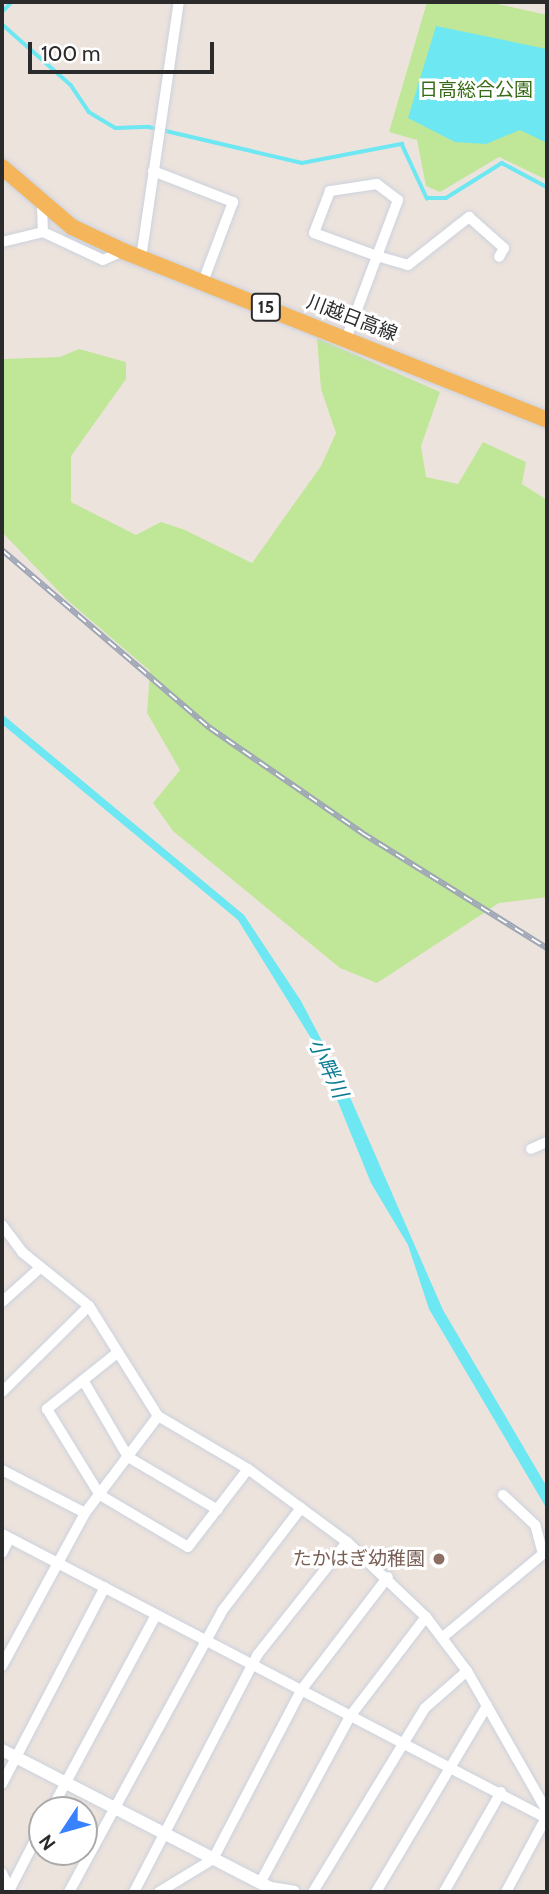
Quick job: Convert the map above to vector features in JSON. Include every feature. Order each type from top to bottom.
[{"type":"main road","name":"川越日高線","points":[[2,167],[42,205],[123,251],[547,420]]},
{"type":"street","points":[[141,258],[179,2]]},
{"type":"street","points":[[153,172],[233,202],[203,282]]},
{"type":"street","points":[[346,339],[377,256],[398,200],[377,184],[330,191],[314,233],[377,256],[408,265],[469,217],[504,248],[499,257]]},
{"type":"street","points":[[42,205],[43,232]]},
{"type":"street","points":[[2,242],[43,232],[103,260],[123,251]]},
{"type":"street","points":[[531,1149],[547,1142]]},
{"type":"street","points":[[2,1225],[41,1267],[89,1306],[158,1416],[248,1469],[347,1542],[388,1577],[426,1617],[467,1671],[547,1815]]},
{"type":"street","points":[[2,1302],[41,1267]]},
{"type":"street","points":[[2,1392],[89,1306]]},
{"type":"street","points":[[117,1353],[47,1409],[100,1495],[188,1547],[248,1469]]},
{"type":"street","points":[[83,1380],[128,1457],[218,1510]]},
{"type":"street","points":[[2,1666],[85,1513],[158,1416]]},
{"type":"street","points":[[2,1470],[85,1513]]},
{"type":"street","points":[[443,1637],[543,1554],[535,1525],[503,1495]]},
{"type":"street","points":[[69,1892],[205,1638],[301,1508]]},
{"type":"street","points":[[2,1553],[6,1536],[547,1815]]},
{"type":"street","points":[[134,1892],[253,1663],[347,1542]]},
{"type":"street","points":[[159,1892],[213,1859],[302,1689],[388,1577]]},
{"type":"street","points":[[2,1784],[105,1587]]},
{"type":"street","points":[[58,1796],[156,1615]]},
{"type":"street","points":[[266,1888],[352,1714],[426,1617]]},
{"type":"street","points":[[313,1892],[425,1708],[467,1671]]},
{"type":"street","points":[[376,1892],[487,1706]]},
{"type":"street","points":[[2,1750],[266,1888],[289,1892]]},
{"type":"street","points":[[444,1892],[501,1792]]},
{"type":"street","points":[[506,1892],[547,1815]]},
{"type":"street","points":[[10,1891],[28,1855]]},
{"type":"street","points":[[2,1874],[10,1891]]},
{"type":"green space","name":"日高総合公園","points":[[427,2],[489,2],[547,15],[547,180],[499,157],[440,192],[426,186],[417,140],[389,132]]},
{"type":"green space","points":[[317,338],[440,392],[421,446],[426,477],[458,484],[483,442],[526,462],[522,484],[547,500],[547,897],[499,903],[377,983],[340,968],[173,831],[153,803],[180,770],[147,713],[150,671],[66,599],[2,532],[2,359],[60,357],[79,349],[126,362],[126,379],[71,456],[71,502],[136,535],[161,522],[185,530],[252,563],[321,466],[336,433],[321,389]]},
{"type":"water","points":[[436,26],[547,49],[547,143],[520,130],[486,144],[455,142],[408,118]]},
{"type":"water","name":"小畔川","points":[[2,714],[244,915],[301,1001],[343,1081],[443,1310],[547,1487],[547,1509],[429,1309],[408,1245],[371,1183],[314,1043],[238,920],[2,724]]},
{"type":"waterway","points":[[2,12],[12,2]]},
{"type":"waterway","points":[[2,24],[71,85],[89,112],[116,128],[149,127],[302,163],[402,144],[427,198],[446,198],[502,163],[547,187]]},
{"type":"railway","points":[[2,550],[210,728],[362,833],[547,948]]},
{"type":"place","name":"たかはぎ幼稚園","points":[[439,1559]]}]
